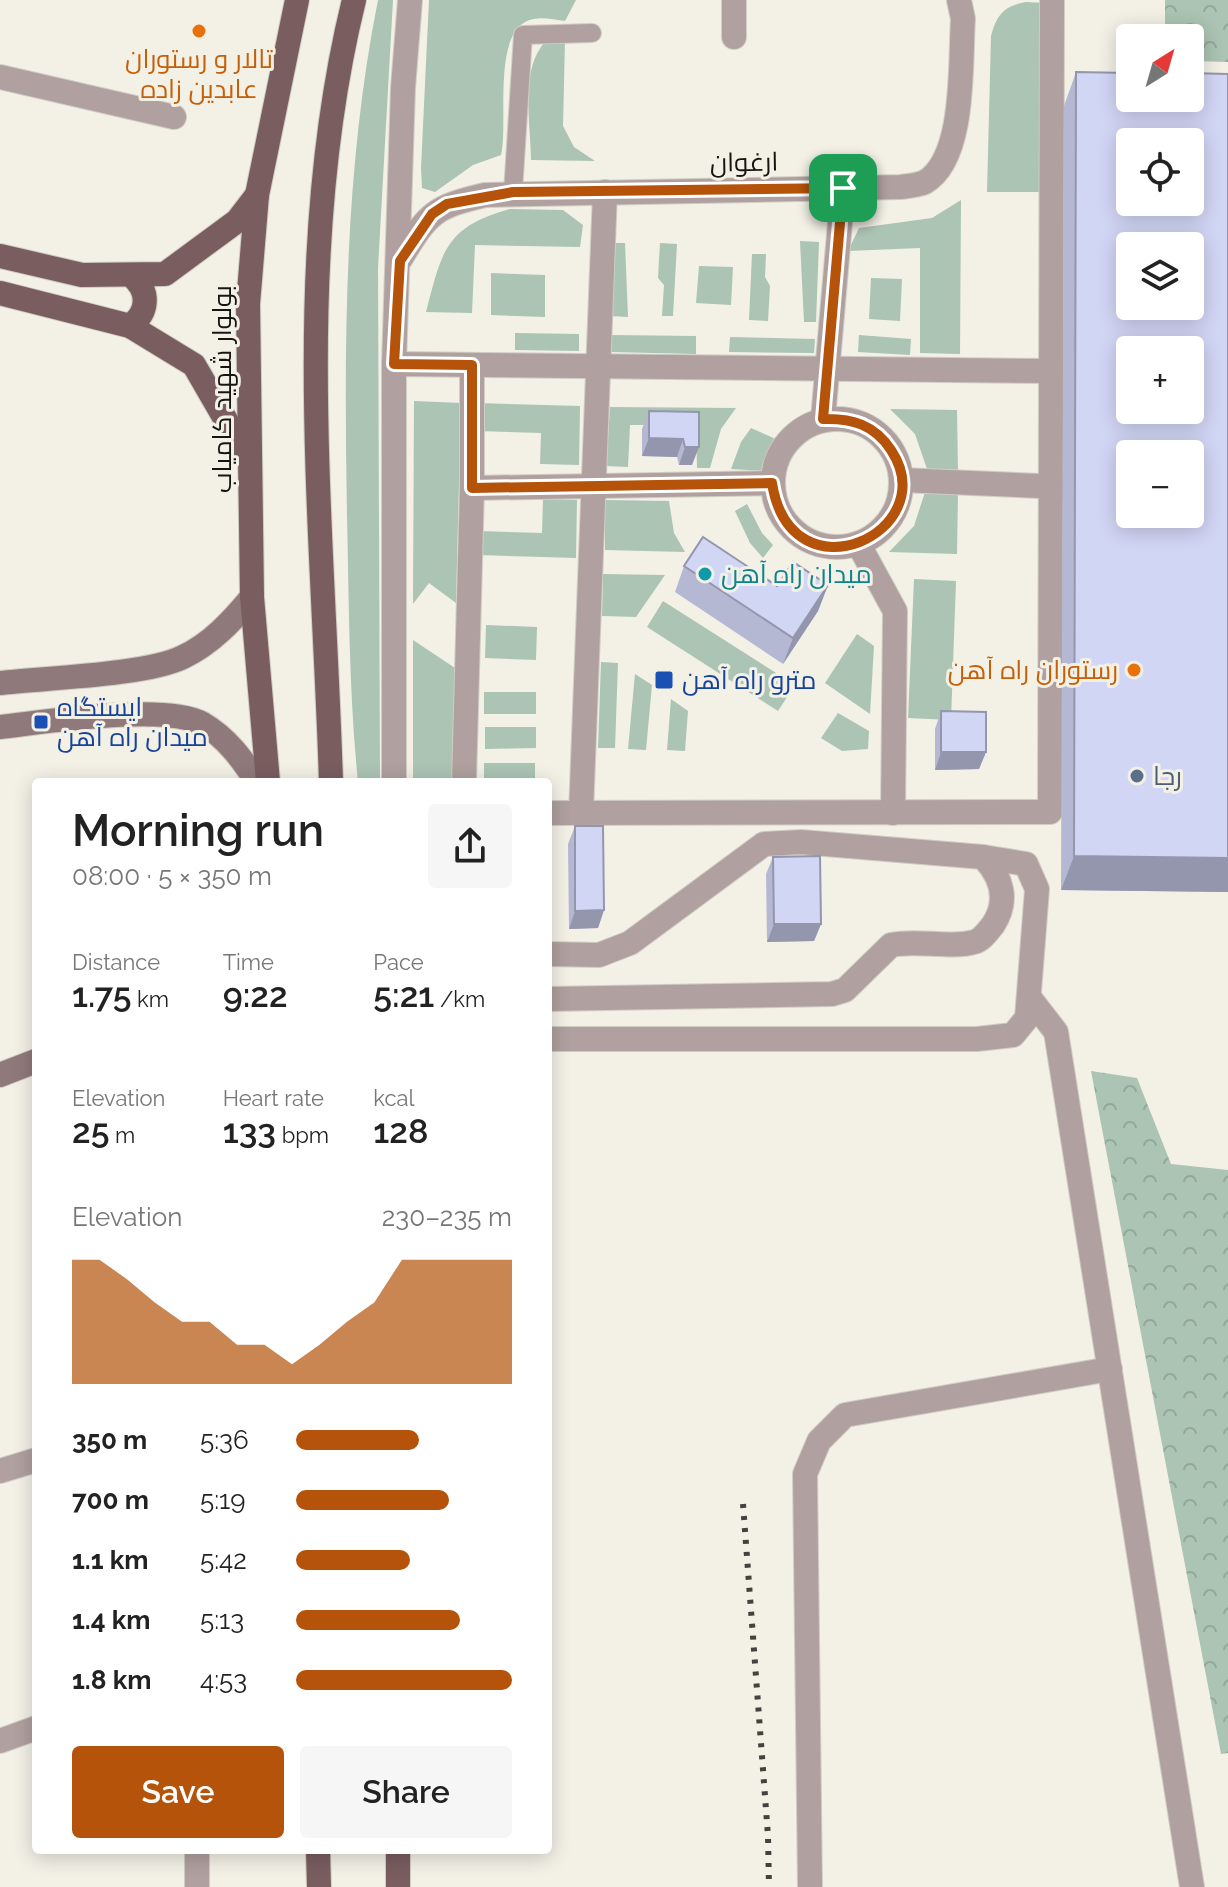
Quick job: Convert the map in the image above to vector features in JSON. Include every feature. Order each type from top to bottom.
[{"type":"main road","name":"بولوار شهید کامیاب","points":[[268,778],[252,597],[247,457],[248,304],[257,195],[297,0]]},
{"type":"main road","points":[[331,778],[319,496],[317,303],[320,203],[335,91],[354,0]]},
{"type":"main road","points":[[0,256],[82,275],[165,274],[237,221],[257,195]]},
{"type":"main road","points":[[130,326],[144,311],[146,301],[139,282],[131,275]]},
{"type":"main road","points":[[0,293],[130,326],[194,365],[247,457]]},
{"type":"main road","points":[[0,683],[131,669],[182,658],[227,627],[252,597]]},
{"type":"main road","points":[[0,727],[138,713],[200,723],[237,752],[254,778]]},
{"type":"main road","points":[[0,1075],[32,1063]]},
{"type":"main road","points":[[318,1854],[319,1887]]},
{"type":"main road","points":[[398,1854],[398,1887]]},
{"type":"street","points":[[394,778],[394,364],[400,261],[403,88],[410,0]]},
{"type":"street","points":[[734,0],[734,37]]},
{"type":"street","name":"ارغوان","points":[[400,261],[424,223],[447,204],[513,192],[843,188],[924,183],[943,166],[954,137],[963,19],[959,0]]},
{"type":"street","points":[[552,813],[1050,812],[1057,487],[1051,371],[1052,0]]},
{"type":"street","points":[[0,77],[174,117]]},
{"type":"street","points":[[823,419],[843,188]]},
{"type":"street","points":[[581,813],[591,487],[605,192]]},
{"type":"street","points":[[394,364],[1051,371]]},
{"type":"street","points":[[464,778],[472,365]]},
{"type":"street","points":[[823,419],[846,419],[867,425],[890,449],[902,480],[899,500],[891,519],[877,534],[859,545],[839,548],[818,546],[800,536],[780,513],[772,483],[775,462],[786,442],[802,428],[823,419]]},
{"type":"street","points":[[902,480],[1057,487]]},
{"type":"street","points":[[472,488],[772,483]]},
{"type":"street","points":[[859,545],[895,611],[893,813]]},
{"type":"street","points":[[552,954],[599,955],[630,943],[764,844],[801,842],[1016,860],[1026,864],[1037,889],[1027,1018],[1013,1035],[998,1038],[552,1039]]},
{"type":"street","points":[[552,999],[832,994],[845,990],[891,945],[904,942],[974,942],[987,933],[1003,905],[1002,890],[991,866],[983,857]]},
{"type":"street","points":[[1029,997],[1056,1032],[1192,1887]]},
{"type":"street","points":[[810,1887],[805,1474],[819,1441],[845,1415],[1110,1369]]},
{"type":"street","points":[[0,1471],[32,1461]]},
{"type":"street","points":[[0,1741],[32,1729]]},
{"type":"street","points":[[197,1854],[197,1887]]},
{"type":"lane","points":[[513,192],[523,35],[592,33]]},
{"type":"green space","points":[[378,0],[393,0],[378,268],[380,778],[358,778],[349,615],[346,450],[349,257],[352,192]]},
{"type":"green space","points":[[429,0],[576,0],[565,21],[534,19],[520,26],[511,39],[504,77],[501,155],[473,165],[435,192],[422,188],[421,168]]},
{"type":"green space","points":[[1165,0],[1228,0],[1228,62],[1204,61],[1204,24],[1165,24]]},
{"type":"green space","points":[[1026,2],[1044,3],[1041,192],[987,192],[991,36],[1002,12]]},
{"type":"green space","points":[[565,40],[563,126],[574,147],[595,161],[531,160],[528,97],[532,66],[546,41]]},
{"type":"green space","points":[[961,200],[960,354],[920,353],[920,248],[848,251],[859,228],[932,218]]},
{"type":"green space","points":[[510,209],[563,210],[583,225],[580,247],[475,245],[472,313],[426,312],[442,257],[450,244],[472,224]]},
{"type":"green space","points":[[800,241],[819,242],[816,322],[804,322]]},
{"type":"green space","points":[[612,243],[625,243],[628,317],[610,316]]},
{"type":"green space","points":[[660,243],[677,244],[673,316],[662,316],[664,285],[658,278]]},
{"type":"green space","points":[[752,254],[766,254],[765,277],[770,286],[768,321],[749,320]]},
{"type":"green space","points":[[699,266],[733,267],[731,305],[696,303]]},
{"type":"green space","points":[[491,273],[545,275],[545,317],[491,315]]},
{"type":"green space","points":[[871,278],[902,279],[900,321],[869,319]]},
{"type":"green space","points":[[515,333],[579,334],[579,351],[515,350]]},
{"type":"green space","points":[[611,335],[696,336],[696,354],[611,352]]},
{"type":"green space","points":[[859,335],[911,339],[910,355],[858,352]]},
{"type":"green space","points":[[730,337],[815,339],[814,353],[729,352]]},
{"type":"green space","points":[[414,401],[461,403],[456,603],[429,583],[413,604]]},
{"type":"green space","points":[[477,403],[580,406],[579,465],[540,464],[541,433],[477,431]]},
{"type":"green space","points":[[610,407],[736,408],[721,429],[710,468],[697,468],[696,425],[630,425],[628,467],[606,466]]},
{"type":"green space","points":[[890,409],[957,410],[958,472],[927,469],[915,434]]},
{"type":"green space","points":[[751,428],[778,440],[764,471],[731,469],[741,442]]},
{"type":"green space","points":[[925,492],[958,493],[957,554],[889,552],[914,526]]},
{"type":"green space","points":[[543,499],[577,500],[576,558],[478,555],[478,531],[542,533]]},
{"type":"green space","points":[[605,500],[669,501],[674,533],[685,552],[605,550]]},
{"type":"green space","points":[[747,504],[762,533],[773,545],[763,558],[750,543],[735,511]]},
{"type":"green space","points":[[603,574],[665,575],[636,617],[602,616]]},
{"type":"green space","points":[[914,579],[956,581],[951,720],[908,718]]},
{"type":"green space","points":[[663,601],[795,685],[778,711],[647,627]]},
{"type":"green space","points":[[486,625],[537,627],[536,660],[485,658]]},
{"type":"green space","points":[[857,634],[874,646],[870,714],[825,683]]},
{"type":"green space","points":[[413,640],[455,668],[453,778],[413,778]]},
{"type":"green space","points":[[601,662],[618,663],[615,748],[598,748]]},
{"type":"green space","points":[[635,674],[652,685],[646,750],[628,749]]},
{"type":"green space","points":[[484,692],[536,692],[536,714],[484,714]]},
{"type":"green space","points":[[671,699],[688,711],[685,751],[667,750]]},
{"type":"green space","points":[[838,713],[869,731],[868,749],[842,751],[821,738]]},
{"type":"green space","points":[[485,727],[536,727],[536,748],[485,749]]},
{"type":"green space","points":[[484,763],[535,763],[535,778],[484,778]]},
{"type":"green space","points":[[1091,1071],[1137,1078],[1171,1164],[1228,1170],[1228,1753],[1221,1754]]},
{"type":"building","points":[[1076,72],[1116,73],[1116,112],[1204,112],[1204,73],[1228,74],[1228,858],[1074,856]]},
{"type":"building","points":[[649,411],[699,412],[699,447],[685,447],[683,439],[649,438]]},
{"type":"building","points":[[703,537],[777,586],[793,562],[828,585],[793,638],[684,566]]},
{"type":"building","points":[[941,711],[986,712],[986,752],[941,752]]},
{"type":"building","points":[[575,826],[603,826],[604,910],[575,911]]},
{"type":"building","points":[[820,856],[821,924],[774,924],[773,857]]},
{"type":"railway","points":[[743,1504],[768,1836],[769,1887]]},
{"type":"place","name":"تالار و رستوران عابدین زاده","points":[[199,31]]},
{"type":"place","name":"میدان راه آهن","points":[[705,574]]},
{"type":"place","name":"رستوران راه آهن","points":[[1134,670]]},
{"type":"place","name":"مترو راه آهن","points":[[664,680]]},
{"type":"place","name":"ایستگاه میدان راه آهن","points":[[41,722]]},
{"type":"place","name":"رجا","points":[[1137,776]]},
{"type":"route","points":[[843,188],[823,419],[846,419],[867,425],[884,439],[896,458],[902,480],[899,500],[891,519],[877,534],[859,545],[839,548],[818,546],[800,536],[785,522],[775,504],[772,483],[472,488],[472,365],[394,364],[400,261],[416,233],[432,214],[447,204],[513,192],[843,188]]}]
